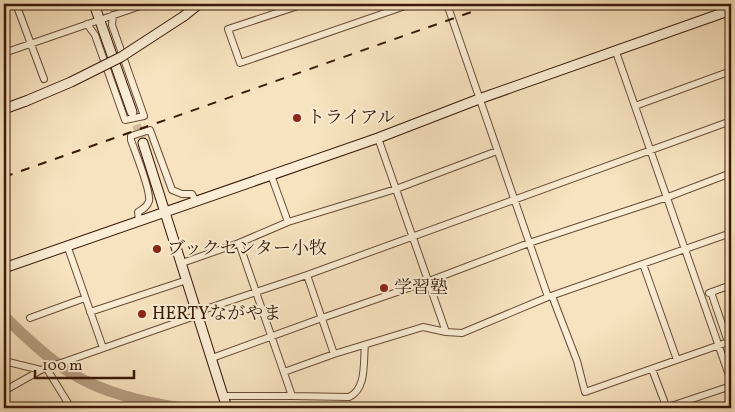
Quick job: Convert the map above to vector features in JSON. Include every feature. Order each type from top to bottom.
[{"type":"street","points":[[16,4],[44,79]]},
{"type":"street","points":[[94,4],[132,112]]},
{"type":"street","points":[[4,53],[146,4]]},
{"type":"street","points":[[4,109],[108,64],[140,46],[199,4]]},
{"type":"street","points":[[281,4],[283,11]]},
{"type":"street","points":[[304,4],[228,29],[240,64],[407,4]]},
{"type":"street","points":[[447,4],[529,243],[577,361],[585,392],[730,342],[711,292]]},
{"type":"street","points":[[4,268],[166,210],[378,138],[479,99],[731,10]]},
{"type":"street","points":[[87,24],[95,34],[125,120],[144,116],[112,25],[114,15]]},
{"type":"street","points":[[616,52],[731,381]]},
{"type":"street","points":[[635,106],[731,71]]},
{"type":"street","points":[[4,391],[44,370],[197,313],[307,276],[731,121]]},
{"type":"street","points":[[139,220],[138,212],[146,207],[150,200],[131,136],[150,130],[172,190],[182,194],[192,194],[195,200]]},
{"type":"street","points":[[378,138],[446,332]]},
{"type":"street","points":[[143,142],[227,408]]},
{"type":"street","points":[[182,263],[239,243],[288,222],[396,189],[497,151]]},
{"type":"street","points":[[212,358],[429,281],[529,243],[668,197],[731,173]]},
{"type":"street","points":[[271,175],[288,222]]},
{"type":"street","points":[[284,372],[412,329],[423,327],[462,333],[550,297],[731,233]]},
{"type":"street","points":[[239,243],[292,396]]},
{"type":"street","points":[[67,245],[103,348]]},
{"type":"street","points":[[644,264],[677,360]]},
{"type":"street","points":[[307,276],[334,354]]},
{"type":"street","points":[[90,312],[187,280]]},
{"type":"street","points":[[701,295],[731,285]]},
{"type":"street","points":[[30,318],[85,298]]},
{"type":"street","points":[[224,398],[349,397],[355,394],[361,386],[365,345]]},
{"type":"street","points":[[4,361],[44,370],[71,408]]},
{"type":"street","points":[[652,368],[668,407],[731,386]]},
{"type":"waterway","points":[[4,316],[44,353],[83,380],[124,396],[181,408]]},
{"type":"waterway","points":[[726,408],[731,405]]},
{"type":"tunnel","points":[[132,112],[143,143]]},
{"type":"railway","points":[[4,177],[494,4]]},
{"type":"place","name":"トライアル","points":[[297,118]]},
{"type":"place","name":"ブックセンター小牧","points":[[157,249]]},
{"type":"place","name":"学習塾","points":[[384,288]]},
{"type":"place","name":"HERTYながやま","points":[[142,314]]}]
